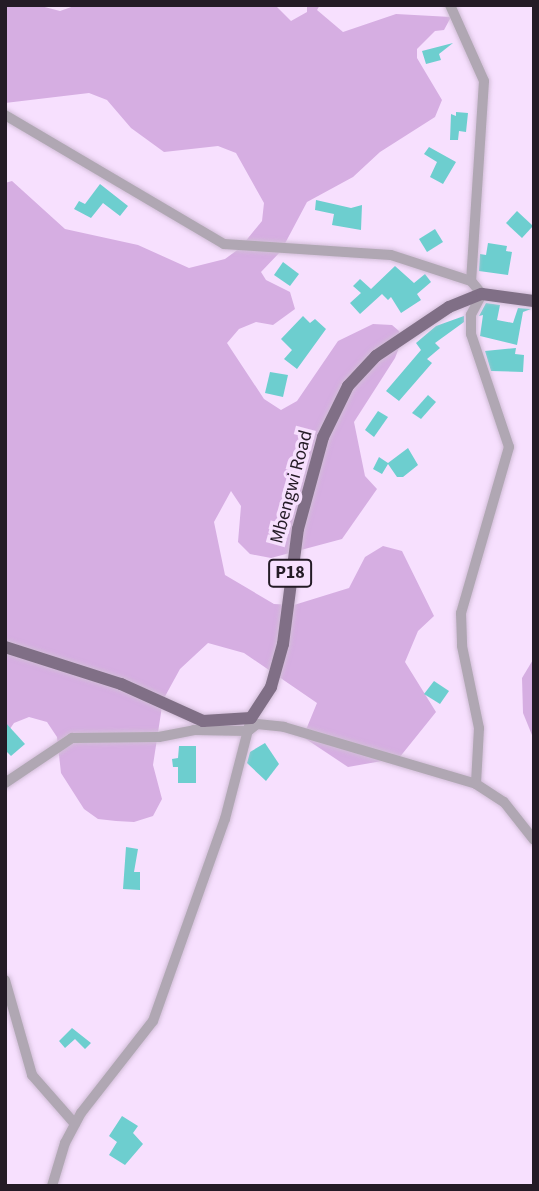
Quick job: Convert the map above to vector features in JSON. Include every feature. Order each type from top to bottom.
[{"type":"main road","points":[[482,294],[534,302]]},
{"type":"main road","name":"Mbengwi Road","points":[[250,724],[271,687],[283,644],[298,529],[323,437],[348,386],[376,356],[410,331],[482,294]]},
{"type":"main road","points":[[5,647],[121,684],[203,721],[250,724]]},
{"type":"street","points":[[450,5],[484,81],[471,281]]},
{"type":"street","points":[[5,115],[224,244],[370,251],[471,281],[482,294],[471,315],[471,334],[509,447],[461,613],[462,646],[479,728],[476,784]]},
{"type":"street","points":[[52,1186],[75,1124],[153,1021],[173,953],[225,819],[250,724]]},
{"type":"street","points":[[5,783],[72,738],[257,724],[294,728],[476,784],[504,802],[534,840]]},
{"type":"street","points":[[5,980],[32,1075],[75,1124]]},
{"type":"shaded area","points":[[5,5],[37,5],[60,11],[77,5],[275,5],[291,21],[307,12],[307,5],[320,5],[317,10],[343,32],[396,14],[451,17],[444,30],[435,31],[417,49],[417,58],[442,100],[435,117],[380,152],[353,177],[307,202],[281,251],[261,272],[266,280],[290,292],[295,309],[273,325],[256,322],[239,329],[227,343],[264,399],[281,410],[297,401],[338,341],[373,324],[392,325],[399,331],[402,340],[395,358],[354,422],[365,476],[377,489],[342,539],[271,558],[250,554],[238,542],[241,506],[231,491],[214,522],[225,575],[274,604],[294,605],[349,588],[365,557],[383,546],[402,551],[434,616],[418,631],[405,662],[436,712],[399,758],[348,767],[303,737],[317,703],[244,653],[208,643],[180,669],[163,700],[153,765],[162,799],[153,816],[134,822],[116,821],[98,819],[84,809],[61,773],[57,737],[47,722],[29,717],[14,723],[5,736],[5,183],[12,181],[65,229],[138,245],[189,268],[225,259],[240,248],[262,221],[264,203],[236,153],[218,146],[164,152],[131,128],[107,100],[89,93],[5,103]]},
{"type":"shaded area","points":[[534,658],[534,740],[523,713],[522,678]]},
{"type":"building","points":[[453,43],[439,54],[441,60],[426,64],[422,51]]},
{"type":"building","points":[[456,112],[468,113],[466,132],[459,131],[458,140],[450,140],[451,114],[456,116]]},
{"type":"building","points":[[429,147],[456,162],[443,184],[430,177],[437,162],[424,154]]},
{"type":"building","points":[[100,184],[128,206],[120,216],[103,203],[91,218],[74,209],[79,201],[85,204]]},
{"type":"building","points":[[316,200],[351,208],[362,205],[361,230],[332,225],[334,214],[315,210]]},
{"type":"building","points":[[517,211],[533,226],[522,238],[506,223]]},
{"type":"building","points":[[435,229],[443,242],[427,252],[419,239]]},
{"type":"building","points":[[488,243],[507,246],[506,251],[512,252],[508,275],[479,271],[480,254],[486,255]]},
{"type":"building","points":[[283,262],[299,274],[290,286],[274,275]]},
{"type":"building","points":[[395,266],[414,283],[425,274],[431,282],[417,294],[421,300],[401,313],[391,297],[388,300],[382,294],[360,314],[350,303],[361,293],[353,286],[360,279],[371,289]]},
{"type":"building","points":[[486,303],[500,305],[497,320],[513,323],[518,308],[531,309],[523,312],[517,345],[480,336],[483,315],[479,316]]},
{"type":"building","points":[[303,316],[310,323],[315,319],[326,329],[297,369],[284,359],[292,350],[281,339]]},
{"type":"building","points":[[464,316],[464,322],[435,343],[440,348],[427,359],[432,363],[399,401],[386,391],[421,350],[416,343],[436,326]]},
{"type":"building","points":[[516,348],[515,354],[524,355],[523,372],[491,371],[485,351]]},
{"type":"building","points":[[270,372],[288,375],[283,397],[265,393]]},
{"type":"building","points":[[428,395],[436,402],[421,419],[412,413]]},
{"type":"building","points":[[378,411],[388,417],[374,437],[365,430]]},
{"type":"building","points":[[408,448],[418,465],[403,477],[397,477],[388,464],[382,474],[373,469],[379,457],[388,463]]},
{"type":"building","points":[[434,681],[449,691],[440,704],[424,694]]},
{"type":"building","points":[[5,722],[25,744],[11,756],[5,750]]},
{"type":"building","points":[[265,743],[279,764],[266,781],[247,763],[250,752]]},
{"type":"building","points":[[179,746],[196,746],[196,783],[178,783],[178,767],[173,767],[172,759],[178,758]]},
{"type":"building","points":[[126,847],[138,849],[134,872],[140,872],[140,890],[123,889]]},
{"type":"building","points":[[72,1028],[91,1043],[85,1049],[75,1039],[65,1048],[59,1041]]},
{"type":"building","points":[[122,1116],[138,1126],[133,1133],[143,1144],[125,1165],[109,1155],[117,1142],[109,1136]]}]
